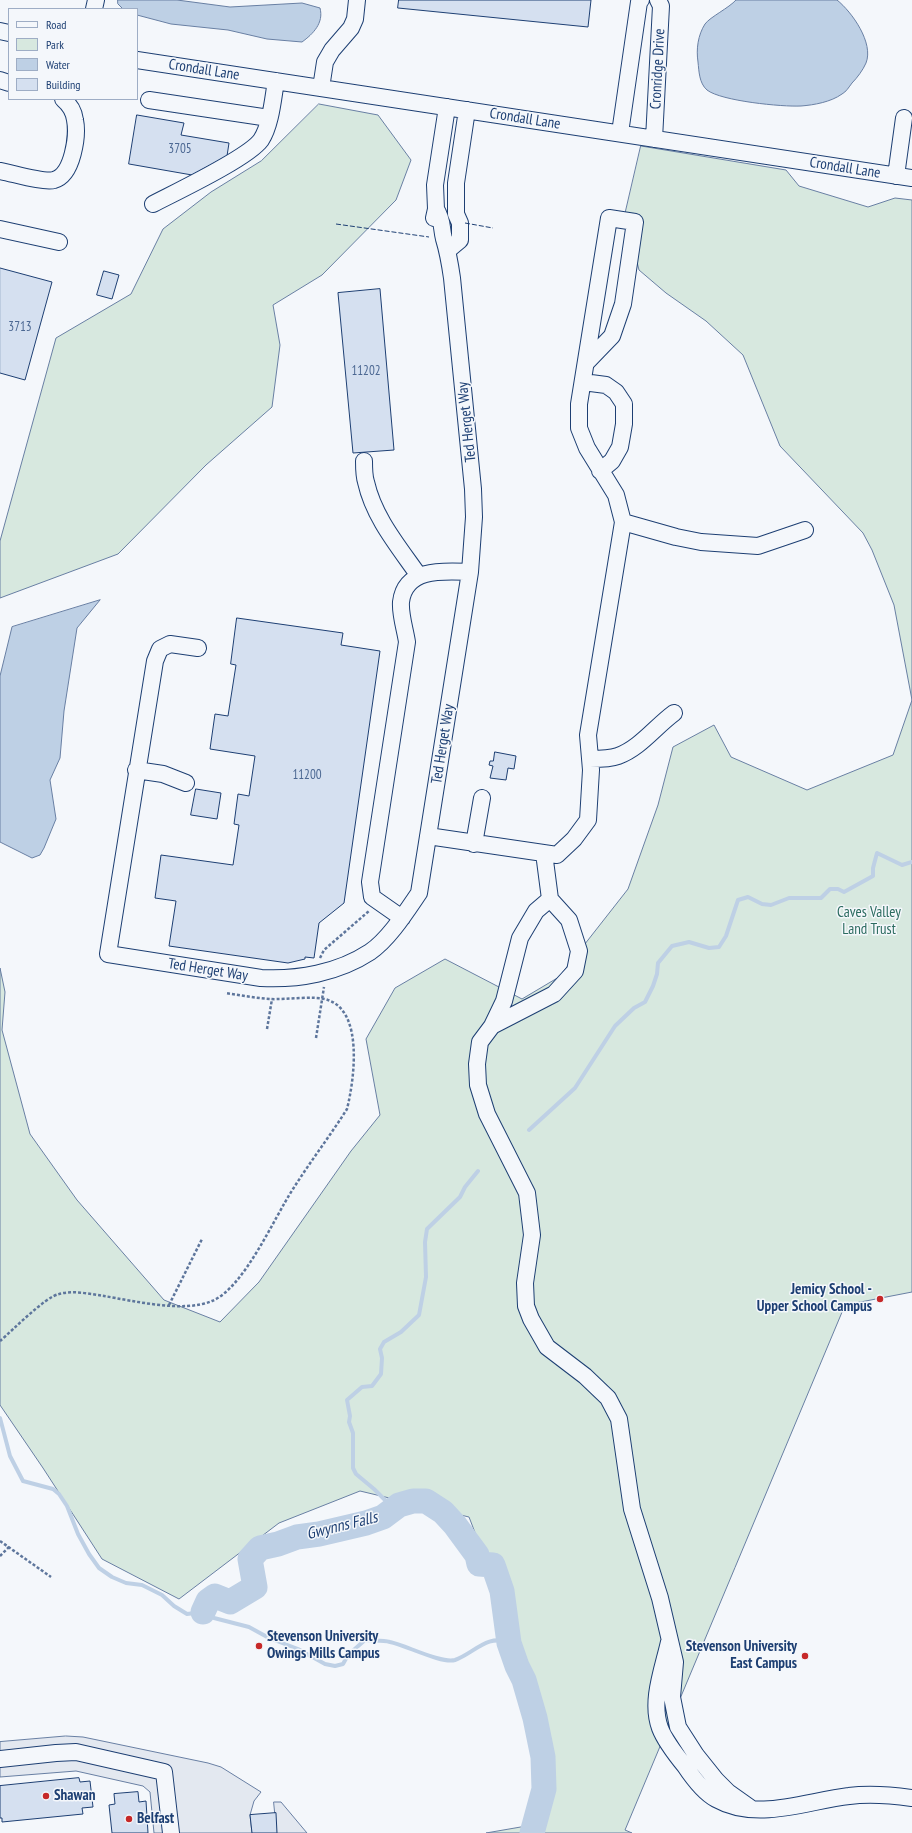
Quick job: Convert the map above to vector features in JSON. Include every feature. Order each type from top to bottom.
[{"type":"street","points":[[321,88],[325,62],[332,50],[351,28],[356,19],[357,0]]},
{"type":"street","name":"Cronridge Drive","points":[[620,133],[639,2],[641,0]]},
{"type":"street","name":"Cronridge Drive","points":[[654,139],[661,6],[658,0]]},
{"type":"street","name":"Crondall Lane","points":[[138,60],[912,178]]},
{"type":"street","points":[[153,204],[241,157],[261,140],[269,118],[276,81]]},
{"type":"street","points":[[0,171],[39,180],[54,180],[63,174],[70,165],[76,130],[75,118],[72,109],[64,100]]},
{"type":"street","points":[[149,100],[269,118]]},
{"type":"street","points":[[447,107],[435,184],[445,213],[460,223],[460,240],[448,250],[433,237],[432,225],[445,213],[456,183],[467,110]]},
{"type":"street","points":[[896,176],[904,118]]},
{"type":"street","points":[[428,836],[474,844],[557,855],[574,839],[588,820],[591,789],[588,735],[623,522],[616,495],[587,448],[579,428],[579,404],[609,218],[635,222],[623,304],[612,336],[586,363]]},
{"type":"street","points":[[0,229],[59,242]]},
{"type":"street","name":"Ted Herget Way","points":[[136,770],[108,954],[261,978],[282,979],[307,976],[344,966],[371,951],[402,918],[419,893],[470,572],[474,517],[474,489],[448,250]]},
{"type":"street","points":[[583,382],[606,385],[616,392],[624,404],[624,424],[620,447],[612,461],[600,471]]},
{"type":"street","points":[[364,461],[366,482],[373,505],[384,526],[419,576]]},
{"type":"street","points":[[623,522],[701,542],[758,546],[805,530]]},
{"type":"street","points":[[402,918],[372,897],[370,882],[407,642],[401,602],[404,592],[410,583],[419,576],[435,571],[470,572]]},
{"type":"street","points":[[186,783],[163,774],[136,770],[155,660],[160,649],[170,644],[198,648]]},
{"type":"street","points":[[590,760],[617,757],[636,747],[659,724],[674,713]]},
{"type":"street","points":[[474,844],[482,798]]},
{"type":"street","points":[[492,1026],[554,994],[575,971],[579,951],[569,920],[550,899],[544,853]]},
{"type":"street","points":[[550,899],[536,911],[520,938],[504,1001],[492,1026],[480,1042],[477,1064],[478,1085],[487,1114],[527,1193],[532,1235],[525,1283],[526,1306],[531,1319],[547,1347],[586,1376],[608,1398],[619,1419],[632,1509],[660,1598],[675,1662],[672,1697],[678,1727],[696,1755],[716,1780],[728,1792],[752,1809],[779,1809],[856,1795],[879,1794],[912,1798]]},
{"type":"street","points":[[0,1759],[76,1752],[164,1772],[171,1833]]},
{"type":"path","points":[[0,1340],[39,1307],[58,1294],[83,1292],[169,1305],[194,1305],[213,1301],[228,1290],[238,1280],[253,1257],[289,1196],[347,1109],[352,1091],[354,1067],[353,1039],[349,1021],[338,1005],[328,1000],[320,998],[272,999],[225,992]]},
{"type":"path","points":[[267,1029],[272,999]]},
{"type":"path","points":[[169,1305],[202,1238]]},
{"type":"path","points":[[0,1541],[51,1577]]},
{"type":"path","points":[[0,1556],[9,1547]]},
{"type":"green space","points":[[319,104],[378,115],[411,160],[396,200],[322,275],[273,305],[280,345],[272,407],[206,465],[118,554],[0,598],[0,541],[56,338],[131,294],[163,229],[211,192],[261,161]]},
{"type":"green space","points":[[641,146],[786,170],[799,186],[868,207],[895,198],[912,200],[912,700],[894,605],[872,550],[863,533],[780,446],[743,355],[706,321],[666,293],[639,270],[625,214]]},
{"type":"green space","name":"Caves Valley Land Trust","points":[[912,700],[912,1292],[845,1305],[625,1830],[632,1833],[486,1833],[538,1824],[537,1693],[469,1517],[360,1491],[279,1523],[179,1599],[102,1559],[0,1405],[0,968],[5,992],[2,1030],[30,1134],[77,1200],[164,1300],[220,1322],[259,1282],[351,1151],[380,1115],[366,1039],[395,988],[445,959],[522,999],[559,977],[628,889],[658,805],[673,747],[714,725],[731,757],[807,790],[893,755]]},
{"type":"shaded area","points":[[66,1736],[83,1737],[221,1767],[261,1792],[254,1801],[250,1815],[252,1833],[154,1833],[150,1792],[143,1786],[76,1771],[0,1777],[0,1742]]},
{"type":"shaded area","points":[[274,1802],[281,1802],[307,1833],[277,1833]]},
{"type":"water","points":[[118,0],[177,0],[230,7],[302,3],[320,8],[321,13],[317,28],[302,42],[267,39],[228,30],[171,24],[138,15],[138,8],[122,8],[118,4]]},
{"type":"water","points":[[736,0],[837,0],[855,20],[864,37],[868,55],[865,66],[847,89],[838,97],[817,104],[801,106],[767,104],[738,100],[714,94],[704,87],[700,77],[697,52],[699,37],[707,21]]},
{"type":"water","points":[[100,600],[77,628],[64,711],[60,758],[50,780],[56,819],[40,855],[32,858],[0,842],[0,676],[12,627]]},
{"type":"building","points":[[399,0],[591,0],[588,27],[398,8]]},
{"type":"building","points":[[137,115],[184,123],[181,135],[229,143],[227,156],[192,175],[129,164]]},
{"type":"building","points":[[0,268],[52,282],[25,380],[0,373]]},
{"type":"building","points":[[104,271],[119,275],[112,299],[97,295]]},
{"type":"building","points":[[380,289],[394,450],[353,453],[338,293]]},
{"type":"building","points":[[237,618],[343,633],[341,645],[380,651],[344,903],[319,923],[314,958],[305,957],[305,959],[288,963],[169,946],[176,901],[155,898],[161,855],[233,865],[239,825],[234,824],[238,794],[249,796],[255,756],[210,749],[215,714],[228,716],[236,665],[231,664]]},
{"type":"building","points":[[495,752],[516,756],[514,769],[508,768],[506,780],[490,778],[493,766],[489,765],[490,761],[493,761]]},
{"type":"building","points":[[196,789],[221,793],[217,819],[191,815]]},
{"type":"building","name":"Shawan","points":[[79,1778],[80,1782],[90,1781],[93,1807],[82,1808],[83,1814],[2,1822],[2,1818],[0,1818],[0,1786]]},
{"type":"building","name":"Belfast","points":[[138,1792],[139,1802],[146,1801],[148,1833],[112,1833],[109,1805],[115,1804],[114,1794]]},
{"type":"building","points":[[276,1813],[277,1833],[252,1833],[250,1815]]},
{"type":"waterway","points":[[529,1130],[575,1088],[615,1026],[634,1008],[645,1002],[653,986],[657,974],[658,963],[672,946],[689,942],[709,948],[719,947],[726,936],[738,900],[748,897],[762,904],[771,905],[789,898],[821,898],[830,889],[838,889],[844,892],[873,876],[873,868],[877,853],[902,865],[912,862]]},
{"type":"waterway","points":[[383,1517],[387,1502],[356,1474],[353,1468],[353,1433],[349,1422],[350,1416],[347,1400],[362,1387],[372,1386],[381,1374],[382,1358],[380,1349],[384,1342],[401,1332],[419,1315],[426,1277],[425,1242],[427,1229],[460,1197],[465,1187],[478,1171]]},
{"type":"waterway","name":"Gwynns Falls","points":[[0,1418],[10,1456],[23,1481],[53,1489],[59,1494],[67,1506],[78,1534],[99,1568],[112,1577],[126,1583],[142,1585],[162,1595],[174,1606],[187,1614],[203,1612],[214,1618],[249,1627],[269,1638],[298,1649],[325,1664],[335,1666],[343,1664],[348,1655],[365,1640],[390,1642],[433,1657],[449,1660],[455,1660],[462,1657],[487,1642],[501,1641],[509,1643]]},
{"type":"waterway","name":"Gwynns Falls","points":[[203,1612],[208,1601],[215,1596],[230,1602],[255,1587],[250,1559],[260,1548],[278,1544],[297,1537],[319,1534],[366,1523],[383,1517],[399,1505],[413,1501],[426,1501],[443,1512],[455,1525],[477,1555],[479,1564],[493,1565],[502,1591],[509,1643],[517,1666],[524,1680],[535,1718],[543,1757],[544,1789],[532,1833]]},
{"type":"fence","points":[[465,223],[493,228]]},
{"type":"fence","points":[[336,224],[429,237]]},
{"type":"place","name":"Jemicy School - Upper School Campus","points":[[880,1299]]},
{"type":"place","name":"Stevenson University Owings Mills Campus","points":[[259,1646]]},
{"type":"place","name":"Stevenson University East Campus","points":[[805,1656]]},
{"type":"place","name":"Shawan","points":[[46,1796]]},
{"type":"place","name":"Belfast","points":[[129,1819]]}]
